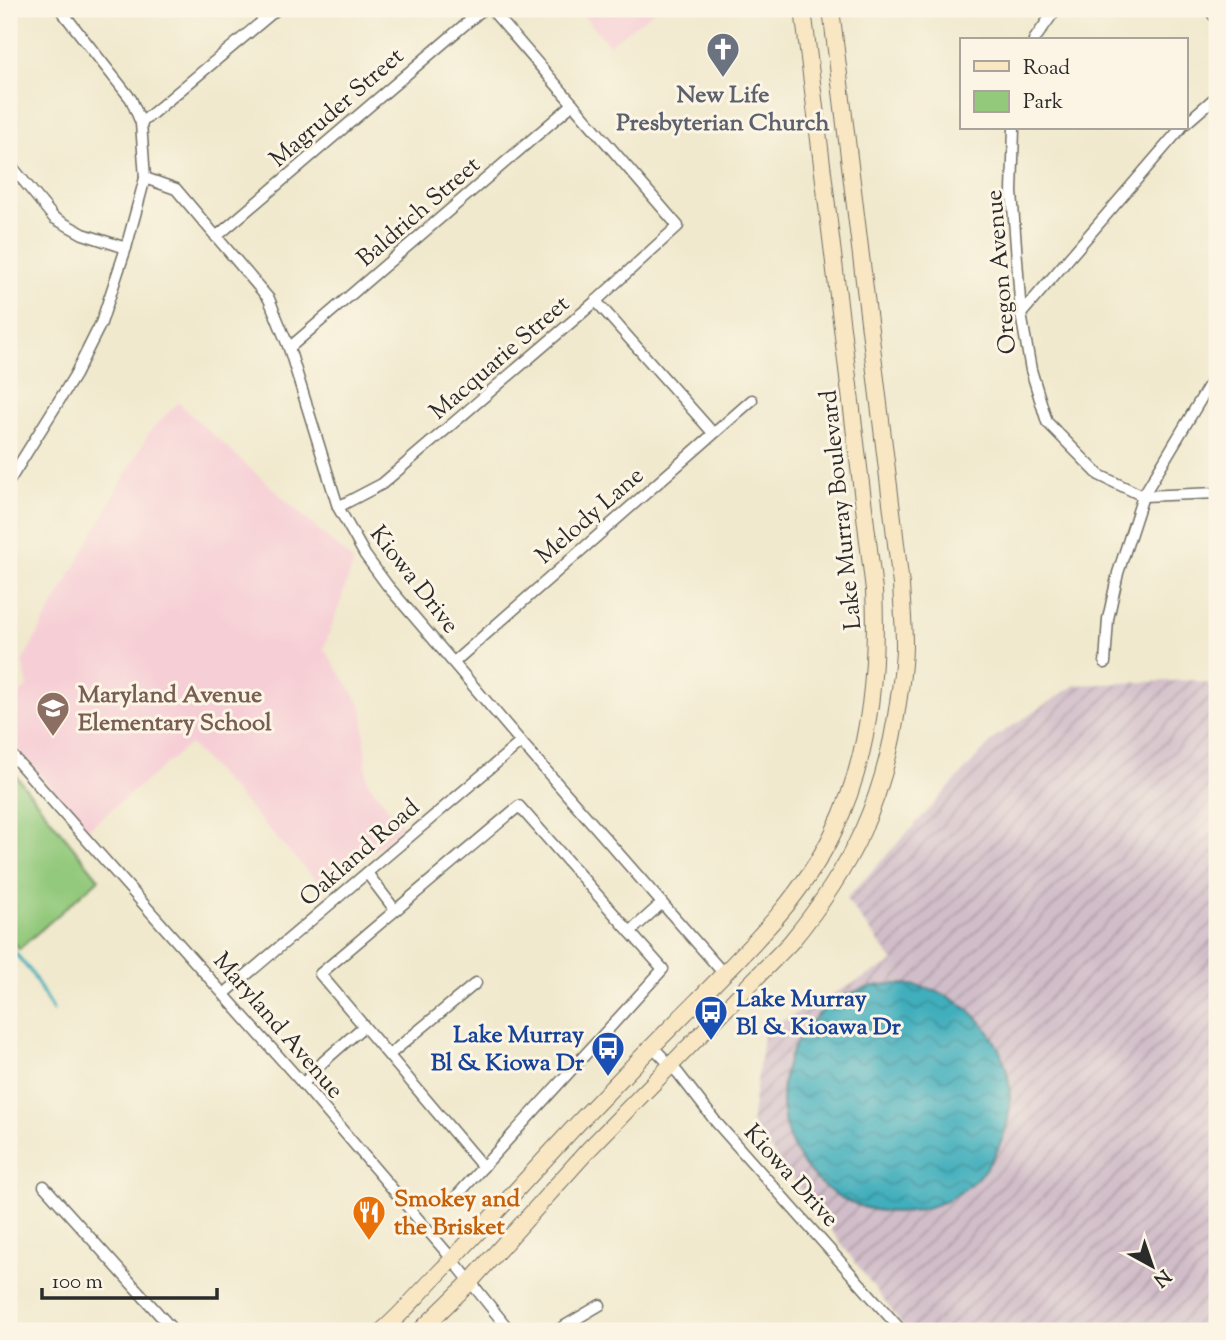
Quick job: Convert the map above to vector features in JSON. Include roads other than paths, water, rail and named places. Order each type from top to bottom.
[{"type":"main road","name":"Lake Murray Boulevard","points":[[382,1331],[453,1260],[652,1046],[772,924],[812,869],[833,834],[847,800],[865,742],[877,643],[874,590],[803,9]]},
{"type":"main road","name":"Lake Murray Boulevard","points":[[420,1331],[470,1282],[589,1149],[790,943],[816,911],[856,847],[878,794],[892,747],[904,646],[901,585],[831,9]]},
{"type":"main road","points":[[811,64],[838,54]]},
{"type":"main road","points":[[834,251],[862,247]]},
{"type":"street","points":[[9,481],[75,375],[96,334],[126,248],[145,178],[141,123],[131,99],[60,9]]},
{"type":"street","points":[[141,123],[276,9]]},
{"type":"street","name":"Magruder Street","points":[[216,237],[483,9]]},
{"type":"street","points":[[491,9],[573,104]]},
{"type":"street","points":[[1035,38],[1056,9]]},
{"type":"street","points":[[1208,9],[1217,19]]},
{"type":"street","points":[[1188,121],[1217,96]]},
{"type":"street","name":"Macquarie Street","points":[[338,507],[382,485],[596,301],[678,226],[573,104]]},
{"type":"street","name":"Baldrich Street","points":[[289,348],[573,104]]},
{"type":"street","name":"Oregon Avenue","points":[[1014,130],[1012,192],[1021,314],[1031,370],[1047,422],[1099,475],[1143,496],[1217,493]]},
{"type":"street","points":[[1021,314],[1179,130]]},
{"type":"street","points":[[9,163],[54,218],[83,234],[126,248]]},
{"type":"street","name":"Kiowa Drive","points":[[145,178],[176,190],[269,299],[289,348],[338,507],[354,538],[387,585],[723,974]]},
{"type":"street","points":[[596,301],[713,433]]},
{"type":"street","points":[[1105,663],[1108,619],[1118,573],[1143,496],[1217,372]]},
{"type":"street","name":"Melody Lane","points":[[454,662],[752,400]]},
{"type":"street","name":"Oakland Road","points":[[224,994],[521,742]]},
{"type":"street","name":"Maryland Avenue","points":[[9,752],[303,1084],[510,1331]]},
{"type":"street","points":[[453,1200],[483,1167],[663,969],[519,806],[320,974],[483,1167]]},
{"type":"street","points":[[367,873],[395,910]]},
{"type":"street","points":[[629,932],[662,903]]},
{"type":"street","points":[[389,1055],[476,983]]},
{"type":"street","points":[[303,1084],[323,1062],[364,1026]]},
{"type":"street","name":"Kiowa Drive","points":[[652,1046],[902,1331]]},
{"type":"street","points":[[44,1186],[174,1331]]},
{"type":"street","points":[[556,1331],[600,1306]]},
{"type":"water","points":[[896,984],[918,986],[940,993],[959,1003],[984,1026],[1005,1065],[1010,1098],[1008,1120],[1001,1142],[991,1161],[968,1186],[929,1207],[896,1212],[874,1210],[852,1203],[833,1193],[808,1170],[787,1131],[782,1098],[784,1076],[791,1054],[801,1035],[824,1010],[863,989]]},
{"type":"waterway","points":[[9,946],[31,972],[53,1011]]},
{"type":"place","name":"New Life Presbyterian Church","points":[[723,79]]},
{"type":"place","name":"Maryland Avenue Elementary School","points":[[53,738]]},
{"type":"place","name":"Lake Murray Bl & Kioawa Dr","points":[[711,1042]]},
{"type":"place","name":"Lake Murray Bl & Kiowa Dr","points":[[608,1078]]},
{"type":"place","name":"Smokey and the Brisket","points":[[369,1242]]}]
